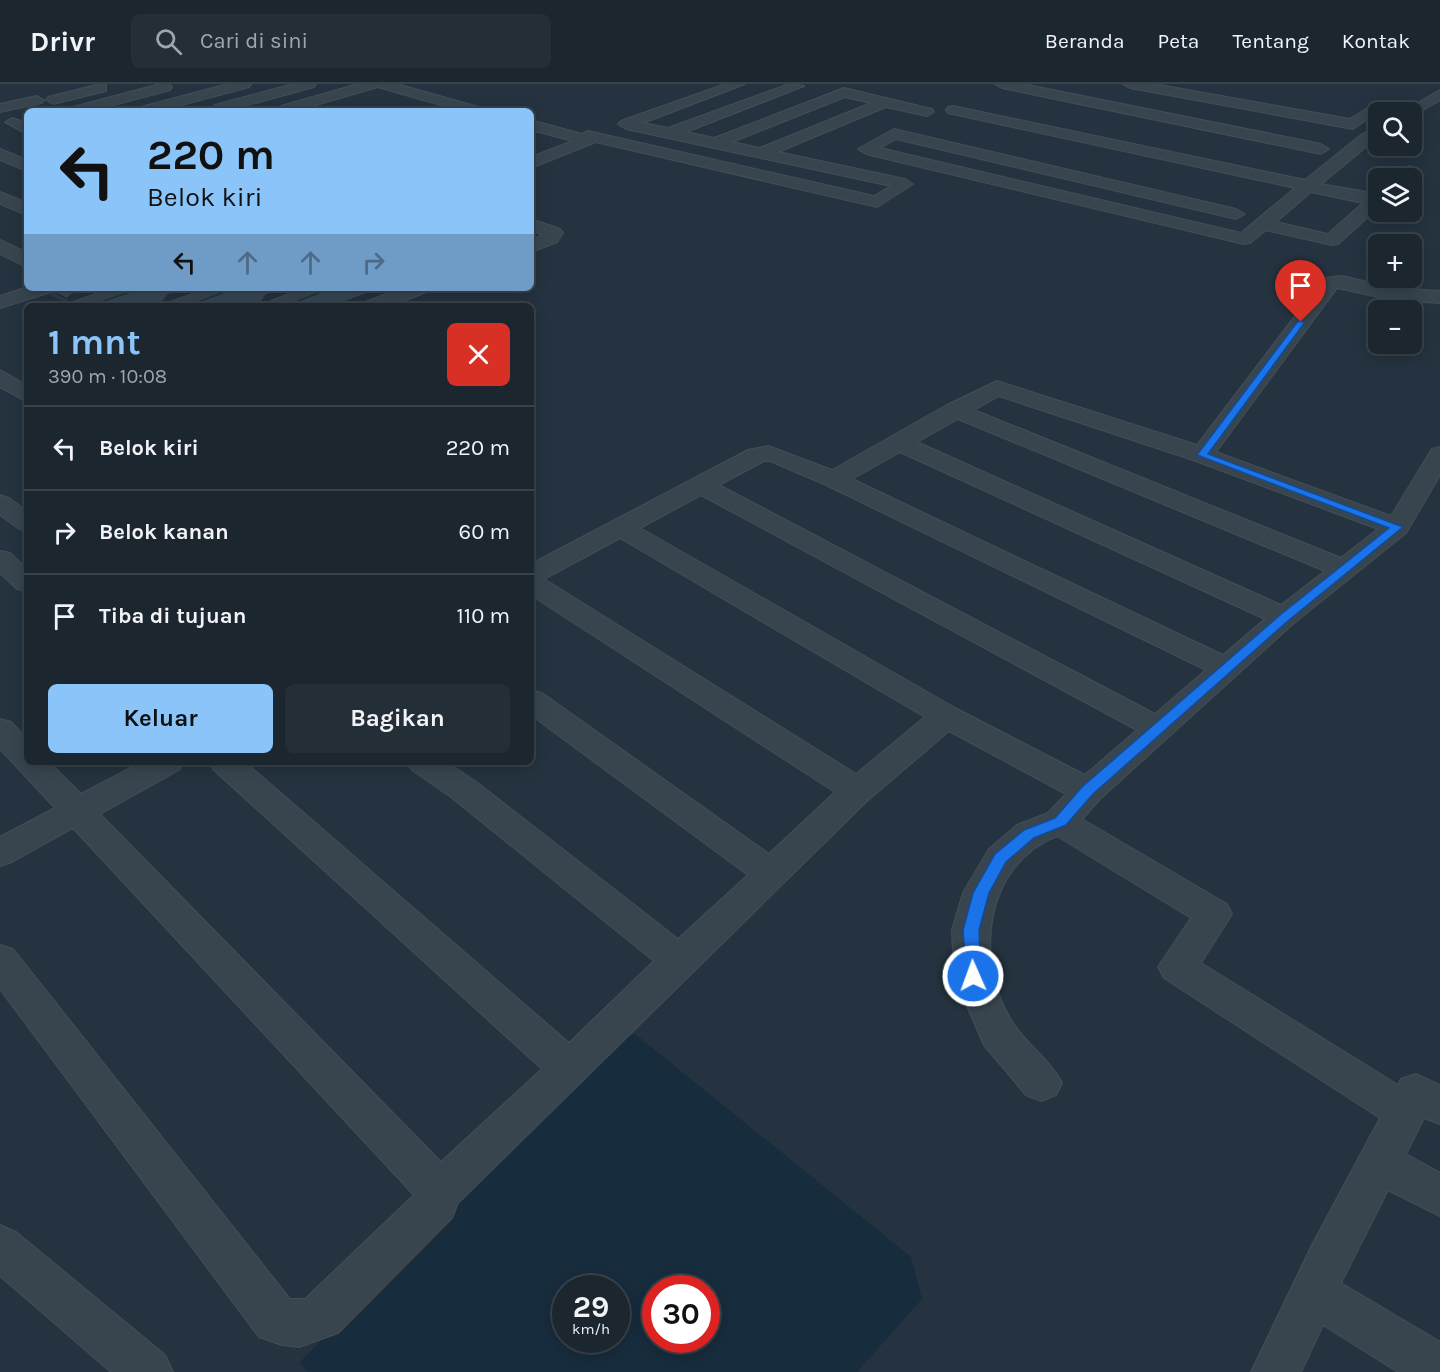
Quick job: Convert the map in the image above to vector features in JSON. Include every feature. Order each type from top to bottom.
[{"type":"street","points":[[72,107],[116,84]]},
{"type":"street","points":[[0,108],[36,91],[72,107],[178,84]]},
{"type":"street","points":[[153,108],[244,84]]},
{"type":"street","points":[[221,108],[309,84]]},
{"type":"street","points":[[290,108],[373,84]]},
{"type":"street","points":[[382,84],[468,108]]},
{"type":"street","points":[[584,137],[738,84]]},
{"type":"street","points":[[1002,84],[1321,149]]},
{"type":"street","points":[[1131,84],[1353,124],[1368,116]]},
{"type":"street","points":[[1213,84],[1368,111]]},
{"type":"street","points":[[670,133],[793,85],[838,95]]},
{"type":"street","points":[[1112,90],[1341,133],[1368,134]]},
{"type":"street","points":[[378,101],[410,92]]},
{"type":"street","points":[[716,143],[844,92],[927,112],[851,144]]},
{"type":"street","points":[[1422,104],[1440,94]]},
{"type":"street","points":[[998,185],[1154,98]]},
{"type":"street","points":[[250,100],[272,108]]},
{"type":"street","points":[[421,108],[443,101]]},
{"type":"street","points":[[762,153],[885,102]]},
{"type":"street","points":[[952,110],[1368,198]]},
{"type":"street","points":[[534,126],[877,202],[905,184],[627,124]]},
{"type":"street","points":[[534,137],[551,131]]},
{"type":"street","points":[[1266,191],[1341,133]]},
{"type":"street","points":[[1236,214],[894,134],[866,149],[998,185],[1244,239],[1368,137]]},
{"type":"street","points":[[534,162],[589,141],[584,137]]},
{"type":"street","points":[[0,154],[24,165]]},
{"type":"street","points":[[808,163],[829,154]]},
{"type":"street","points":[[1213,232],[1251,202]]},
{"type":"street","points":[[1263,224],[1332,240],[1368,209]]},
{"type":"street","points":[[534,225],[555,233],[551,238],[534,245]]},
{"type":"street","points":[[0,246],[24,259]]},
{"type":"street","points":[[1202,455],[1331,282],[1342,282],[1393,294],[1440,297]]},
{"type":"street","points":[[0,302],[35,291]]},
{"type":"street","points":[[89,303],[124,291]]},
{"type":"street","points":[[186,303],[220,291]]},
{"type":"street","points":[[283,303],[316,291]]},
{"type":"street","points":[[380,303],[407,291]]},
{"type":"street","points":[[0,302],[18,313]]},
{"type":"street","points":[[0,377],[24,393]]},
{"type":"street","points":[[833,479],[997,388],[1202,455],[1397,527]]},
{"type":"street","points":[[955,410],[1344,569]]},
{"type":"street","points":[[898,442],[1284,617]]},
{"type":"street","points":[[534,573],[757,455],[768,453],[833,479],[1227,669]]},
{"type":"street","points":[[1041,1083],[998,1033],[973,976],[971,930],[981,893],[1001,858],[1029,834],[1060,822],[1088,791],[1284,617],[1397,527],[1440,454]]},
{"type":"street","points":[[701,485],[1159,729]]},
{"type":"street","points":[[0,503],[24,521]]},
{"type":"street","points":[[620,527],[946,716],[1088,791]]},
{"type":"street","points":[[24,549],[0,559],[24,580]]},
{"type":"street","points":[[534,585],[858,790]]},
{"type":"street","points":[[534,702],[770,873]]},
{"type":"street","points":[[0,960],[276,1320],[294,1325],[308,1323],[321,1316],[433,1206],[437,1194],[570,1069],[679,960],[723,923],[770,873],[858,790],[946,716]]},
{"type":"street","points":[[0,729],[24,756]]},
{"type":"street","points":[[33,765],[431,1182],[437,1194]]},
{"type":"street","points":[[0,852],[163,765]]},
{"type":"street","points":[[228,765],[570,1069]]},
{"type":"street","points":[[427,765],[480,803],[679,960]]},
{"type":"street","points":[[1060,822],[1214,914],[1177,967],[1422,1109],[1379,1162],[1313,1292],[1276,1372]]},
{"type":"street","points":[[1379,1162],[1440,1196]]},
{"type":"street","points":[[0,1247],[148,1372]]},
{"type":"street","points":[[1313,1292],[1440,1370]]},
{"type":"water","points":[[635,1034],[911,1257],[922,1299],[857,1372],[308,1372],[299,1363],[617,1039]]},
{"type":"building","points":[[52,291],[82,291],[67,299]]},
{"type":"building","points":[[133,291],[179,291],[168,295],[163,301],[195,303],[98,303]]},
{"type":"building","points":[[228,291],[276,291],[266,295],[262,301],[293,303],[195,303]]},
{"type":"building","points":[[323,291],[374,291],[342,303],[293,303]]},
{"type":"route","points":[[973,976],[971,930],[981,893],[1001,858],[1029,834],[1060,822],[1088,791],[1284,617],[1397,527],[1202,455],[1301,322]]}]
